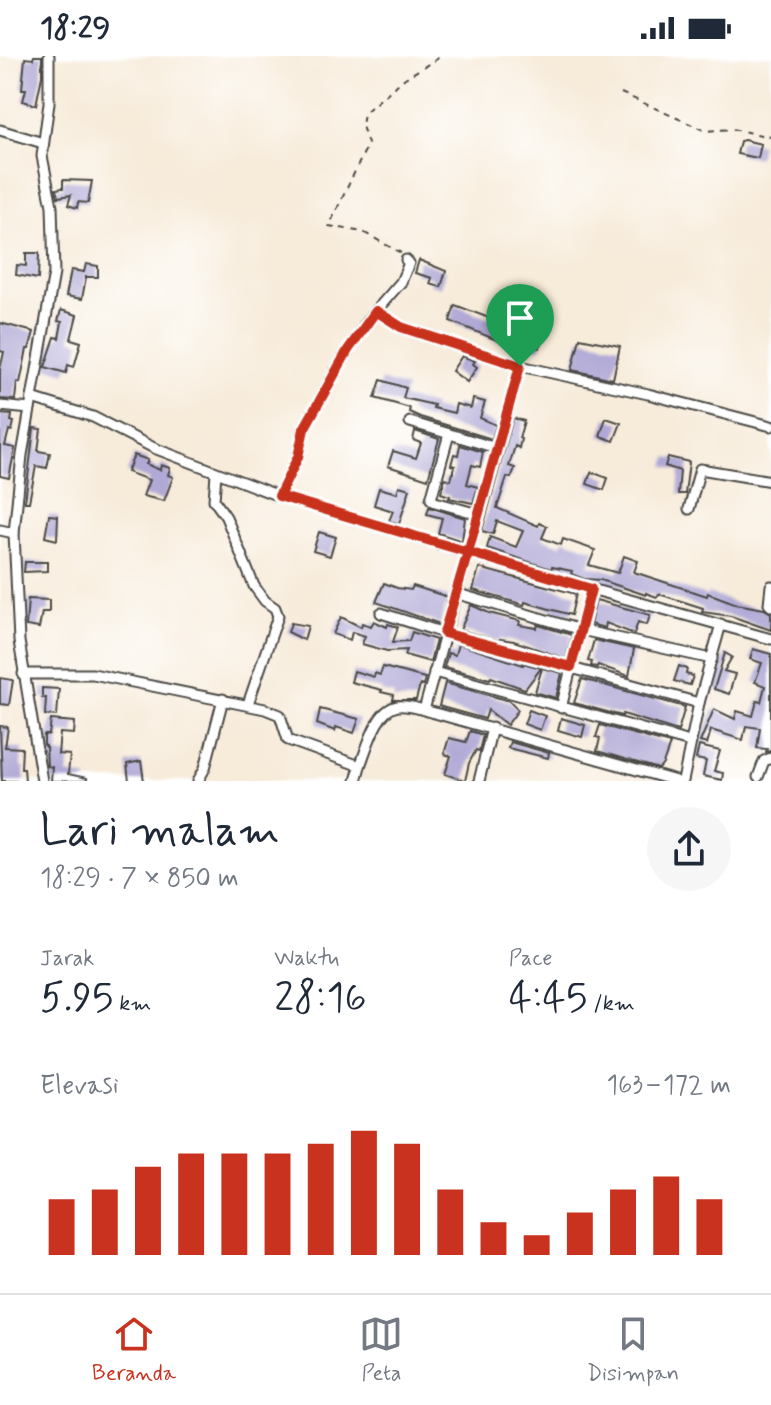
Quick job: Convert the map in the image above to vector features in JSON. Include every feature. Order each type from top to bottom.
[{"type":"street","points":[[42,781],[19,641],[14,533],[16,496],[54,273],[52,206],[44,171],[43,143],[49,103],[49,56]]},
{"type":"street","points":[[0,130],[43,143]]},
{"type":"street","points":[[279,496],[298,457],[304,429],[348,350],[401,282],[409,263],[406,260]]},
{"type":"street","points":[[376,311],[401,327],[520,366],[771,426]]},
{"type":"street","points":[[424,710],[520,366]]},
{"type":"street","points":[[32,398],[93,417],[141,442],[279,496],[771,639]]},
{"type":"street","points":[[0,406],[30,409]]},
{"type":"street","points":[[410,422],[496,448]]},
{"type":"street","points":[[449,434],[431,497],[435,502],[478,514]]},
{"type":"street","points":[[689,509],[696,474],[700,469],[771,481]]},
{"type":"street","points":[[216,473],[214,500],[226,517],[254,586],[265,601],[275,608],[278,616],[248,704]]},
{"type":"street","points":[[0,530],[14,533]]},
{"type":"street","points":[[771,586],[771,606]]},
{"type":"street","points":[[561,708],[591,589]]},
{"type":"street","points":[[455,593],[581,630],[712,659]]},
{"type":"street","points":[[381,613],[699,703]]},
{"type":"street","points":[[683,781],[699,703],[721,624]]},
{"type":"street","points":[[434,672],[690,742]]},
{"type":"street","points":[[23,674],[93,674],[248,704],[280,715],[288,740],[360,766]]},
{"type":"street","points":[[198,781],[205,768],[223,699]]},
{"type":"street","points":[[356,781],[376,727],[394,706],[408,706],[492,728],[676,781]]},
{"type":"street","points":[[479,781],[492,728]]},
{"type":"street","points":[[758,777],[764,761],[771,758]]},
{"type":"path","points":[[406,260],[403,255],[363,232],[329,226],[368,144],[362,126],[364,113],[405,78],[442,56]]},
{"type":"path","points":[[621,93],[706,131],[732,129],[771,137]]},
{"type":"building","points":[[34,56],[42,56],[42,76],[36,105],[23,101],[26,89],[22,89],[25,58],[33,59]]},
{"type":"building","points":[[740,141],[761,144],[758,158],[737,154]]},
{"type":"building","points":[[63,180],[92,181],[88,203],[78,202],[77,208],[68,205],[71,195],[58,197],[56,189],[63,188]]},
{"type":"building","points":[[26,253],[39,253],[38,279],[16,275],[17,265],[26,266]]},
{"type":"building","points":[[419,260],[446,271],[441,287],[430,284],[432,278],[415,273]]},
{"type":"building","points":[[86,264],[98,266],[98,277],[86,277],[82,299],[66,296],[71,270],[84,272]]},
{"type":"building","points":[[455,305],[510,326],[508,331],[528,337],[529,331],[543,334],[540,348],[504,343],[450,321]]},
{"type":"building","points":[[61,310],[77,315],[71,339],[81,342],[74,367],[68,365],[66,373],[45,367],[55,337],[59,338]]},
{"type":"building","points":[[0,323],[34,332],[20,383],[17,382],[15,400],[0,399],[0,370],[4,352],[0,351]]},
{"type":"building","points":[[580,338],[620,346],[613,379],[572,370]]},
{"type":"building","points":[[462,356],[475,361],[473,364],[477,367],[467,382],[452,371]]},
{"type":"building","points":[[381,380],[406,388],[403,398],[454,413],[456,404],[471,408],[473,399],[485,402],[480,418],[496,425],[492,439],[420,417],[409,412],[410,408],[375,398]]},
{"type":"building","points":[[0,414],[12,415],[11,421],[14,422],[5,446],[15,448],[9,478],[0,476]]},
{"type":"building","points":[[513,418],[524,421],[521,439],[519,448],[515,446],[509,466],[515,468],[511,478],[507,477],[497,508],[538,526],[539,523],[547,526],[542,538],[561,545],[563,539],[595,550],[589,565],[618,573],[624,556],[638,561],[634,572],[707,596],[708,593],[737,604],[764,609],[771,613],[771,630],[731,616],[702,612],[703,608],[659,594],[657,597],[646,595],[601,580],[584,579],[571,574],[572,571],[551,569],[487,548],[490,537],[516,547],[523,531],[497,521],[493,534],[482,531]]},
{"type":"building","points":[[606,418],[621,423],[614,441],[600,436]]},
{"type":"building","points":[[34,428],[41,429],[38,451],[50,453],[47,468],[36,466],[29,502],[25,502]]},
{"type":"building","points":[[415,431],[439,439],[428,479],[388,466],[393,451],[416,458],[421,443],[413,440]]},
{"type":"building","points":[[460,445],[483,452],[480,467],[472,465],[467,484],[478,487],[473,503],[441,493],[445,478],[451,480],[455,466],[451,465]]},
{"type":"building","points":[[134,455],[148,460],[146,464],[160,470],[161,465],[170,468],[168,475],[173,477],[164,501],[143,496],[149,480],[127,472]]},
{"type":"building","points":[[668,457],[689,462],[685,494],[678,494],[680,471],[665,466]]},
{"type":"building","points":[[591,472],[608,478],[604,490],[587,484]]},
{"type":"building","points":[[399,486],[410,489],[399,524],[389,521],[393,511],[374,505],[379,488],[397,493]]},
{"type":"building","points":[[429,507],[465,518],[462,541],[438,533],[442,518],[427,514]]},
{"type":"building","points":[[49,515],[58,516],[57,540],[45,537]]},
{"type":"building","points":[[319,532],[336,537],[330,556],[313,551]]},
{"type":"building","points":[[25,562],[47,562],[47,571],[24,572]]},
{"type":"building","points":[[479,568],[576,594],[571,615],[473,590]]},
{"type":"building","points":[[384,583],[411,590],[413,586],[448,597],[440,624],[376,602]]},
{"type":"building","points":[[28,599],[49,600],[49,612],[42,612],[39,628],[26,626]]},
{"type":"building","points":[[596,600],[650,615],[647,625],[638,622],[634,634],[606,623],[605,628],[590,624]]},
{"type":"building","points":[[471,605],[520,621],[519,625],[537,628],[538,625],[572,635],[566,659],[514,641],[500,641],[460,630]]},
{"type":"building","points":[[341,617],[361,627],[362,623],[371,626],[374,621],[387,627],[388,624],[398,627],[393,642],[409,641],[412,632],[436,640],[430,662],[405,655],[407,650],[387,651],[362,644],[365,636],[352,632],[350,640],[333,634]]},
{"type":"building","points":[[291,623],[308,626],[304,640],[288,632]]},
{"type":"building","points":[[594,640],[634,649],[629,676],[598,665],[591,666],[592,662],[588,661]]},
{"type":"building","points":[[458,644],[541,668],[525,689],[491,677],[444,667],[448,653],[455,655]]},
{"type":"building","points":[[753,649],[771,654],[771,751],[757,748],[760,728],[746,726],[743,740],[711,730],[707,744],[700,742],[714,709],[735,719],[737,711],[753,716],[757,701],[761,702],[765,686],[755,682],[762,663],[750,659]]},
{"type":"building","points":[[725,653],[732,657],[724,671],[735,674],[729,694],[714,689]]},
{"type":"building","points":[[679,666],[687,669],[686,674],[693,676],[690,685],[674,681]]},
{"type":"building","points":[[383,667],[425,678],[416,700],[393,700],[394,695],[351,682],[354,671],[374,677],[375,673],[380,675]]},
{"type":"building","points":[[542,668],[562,673],[556,698],[535,692]]},
{"type":"building","points":[[0,678],[13,680],[9,705],[0,704]]},
{"type":"building","points":[[582,679],[685,707],[678,731],[574,703]]},
{"type":"building","points":[[445,683],[510,701],[518,710],[507,725],[488,710],[485,719],[439,706]]},
{"type":"building","points":[[42,688],[59,689],[57,716],[45,715],[46,698],[42,698]]},
{"type":"building","points":[[320,709],[359,719],[354,733],[336,727],[335,731],[317,724]]},
{"type":"building","points":[[529,710],[545,716],[540,730],[524,724]]},
{"type":"building","points":[[561,718],[585,725],[582,737],[558,730]]},
{"type":"building","points":[[51,720],[75,722],[74,734],[60,733],[58,754],[70,755],[68,774],[87,778],[87,781],[51,781],[52,767],[47,766],[44,735],[49,735]]},
{"type":"building","points":[[600,725],[670,744],[663,764],[659,769],[597,751],[600,738],[596,737]]},
{"type":"building","points":[[0,726],[8,727],[5,747],[22,748],[21,768],[24,768],[25,781],[2,781]]},
{"type":"building","points":[[470,731],[483,735],[479,751],[476,750],[469,763],[465,781],[445,774],[451,756],[444,754],[449,738],[466,742]]},
{"type":"building","points":[[510,742],[549,753],[548,758],[508,748]]},
{"type":"building","points":[[699,746],[720,751],[714,771],[723,773],[722,780],[703,776],[706,761],[696,759]]},
{"type":"building","points":[[141,761],[144,781],[129,781],[127,764]]},
{"type":"route","points":[[520,366],[401,327],[376,311],[348,350],[304,429],[298,457],[279,496],[348,519],[468,552],[444,633],[571,667],[591,589],[468,552],[520,366]]}]
